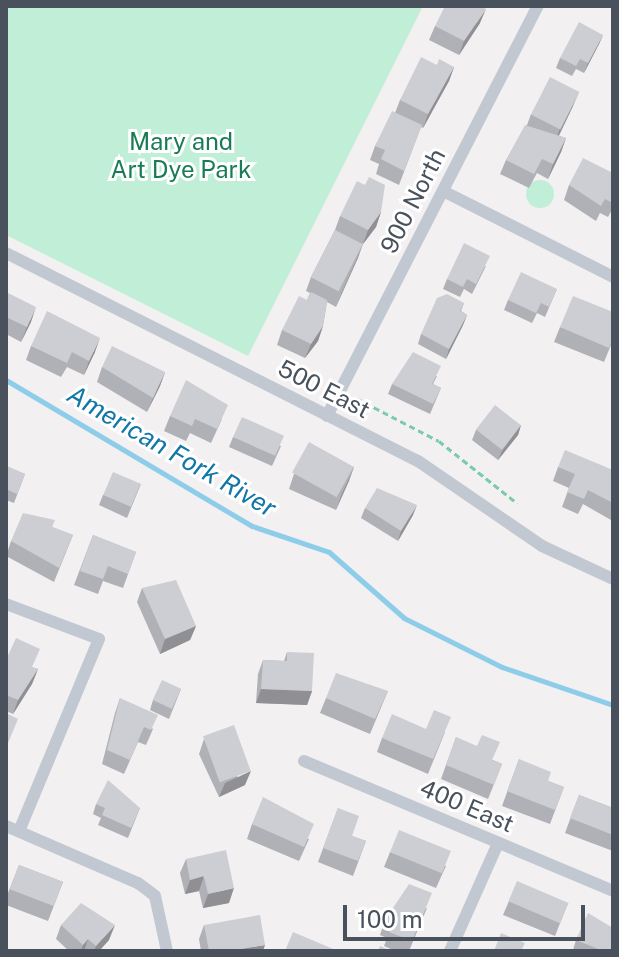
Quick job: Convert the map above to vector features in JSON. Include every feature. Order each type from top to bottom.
[{"type":"street","name":"900 North","points":[[327,416],[538,6]]},
{"type":"street","points":[[443,191],[613,277]]},
{"type":"street","name":"500 East","points":[[6,253],[418,461],[542,546],[613,579]]},
{"type":"street","points":[[6,604],[99,639],[12,828],[155,896],[167,951]]},
{"type":"street","name":"400 East","points":[[304,761],[613,891]]},
{"type":"street","points":[[450,951],[498,843]]},
{"type":"path","points":[[356,398],[439,441],[517,503]]},
{"type":"green space","name":"Mary and Art Dye Park","points":[[6,6],[423,6],[248,356],[6,235]]},
{"type":"green space","points":[[540,180],[550,184],[554,194],[550,204],[540,208],[530,204],[526,194],[530,184]]},
{"type":"building","points":[[445,6],[480,6],[486,9],[464,41],[435,26]]},
{"type":"building","points":[[579,22],[603,35],[588,63],[580,59],[576,66],[560,58]]},
{"type":"building","points":[[421,57],[437,65],[439,59],[454,67],[428,114],[400,100]]},
{"type":"building","points":[[550,77],[579,92],[560,129],[531,114]]},
{"type":"building","points":[[392,111],[422,125],[404,171],[381,159],[385,150],[375,146]]},
{"type":"building","points":[[525,125],[566,138],[553,164],[542,159],[534,174],[506,160]]},
{"type":"building","points":[[583,158],[613,173],[613,203],[605,199],[601,206],[569,185]]},
{"type":"building","points":[[369,177],[385,185],[381,212],[368,230],[340,216],[357,181],[365,185]]},
{"type":"building","points":[[335,230],[363,244],[339,291],[311,277]]},
{"type":"building","points":[[464,243],[490,256],[476,284],[467,279],[463,287],[447,279]]},
{"type":"building","points":[[521,272],[557,289],[549,307],[541,303],[536,313],[508,300]]},
{"type":"building","points":[[6,292],[36,307],[27,327],[6,317]]},
{"type":"building","points":[[311,292],[327,300],[323,326],[311,344],[282,330],[299,296],[307,300]]},
{"type":"building","points":[[447,294],[464,303],[460,311],[467,315],[449,349],[421,334],[437,298]]},
{"type":"building","points":[[573,296],[613,312],[613,338],[609,348],[560,327]]},
{"type":"building","points":[[47,311],[100,338],[89,361],[72,352],[67,363],[31,346]]},
{"type":"building","points":[[112,346],[165,372],[153,398],[102,367]]},
{"type":"building","points":[[413,352],[441,366],[432,384],[441,388],[433,404],[392,384]]},
{"type":"building","points":[[186,380],[228,405],[217,429],[195,419],[192,426],[170,416]]},
{"type":"building","points":[[495,405],[521,425],[502,450],[476,429]]},
{"type":"building","points":[[242,417],[284,436],[275,456],[233,437]]},
{"type":"building","points":[[309,442],[354,467],[337,497],[292,473]]},
{"type":"building","points":[[565,450],[613,470],[613,503],[588,490],[584,499],[567,492],[575,474],[558,467]]},
{"type":"building","points":[[6,466],[25,474],[17,494],[6,489]]},
{"type":"building","points":[[113,472],[141,484],[131,507],[103,495]]},
{"type":"building","points":[[377,488],[417,505],[401,531],[365,508]]},
{"type":"building","points":[[23,513],[55,520],[52,527],[73,535],[59,568],[11,541]]},
{"type":"building","points":[[93,535],[136,552],[128,574],[108,566],[103,579],[80,571]]},
{"type":"building","points":[[176,580],[196,626],[165,639],[142,588]]},
{"type":"building","points":[[16,638],[40,649],[32,667],[38,669],[18,700],[6,695],[6,660]]},
{"type":"building","points":[[287,652],[314,653],[312,691],[261,689],[263,660],[287,661]]},
{"type":"building","points":[[336,673],[388,691],[375,719],[326,698]]},
{"type":"building","points":[[162,680],[181,689],[172,709],[153,700]]},
{"type":"building","points":[[120,698],[158,715],[151,730],[144,727],[130,760],[107,750]]},
{"type":"building","points":[[434,710],[451,717],[433,759],[382,738],[392,714],[426,729]]},
{"type":"building","points":[[6,713],[18,719],[6,748]]},
{"type":"building","points":[[234,725],[251,771],[220,782],[203,736]]},
{"type":"building","points":[[482,735],[500,742],[492,760],[502,764],[494,785],[446,765],[456,737],[477,746]]},
{"type":"building","points":[[519,759],[551,772],[548,781],[564,787],[555,810],[507,791]]},
{"type":"building","points":[[108,780],[140,808],[131,828],[102,815],[105,808],[96,804]]},
{"type":"building","points":[[579,795],[613,808],[613,835],[570,818]]},
{"type":"building","points":[[263,797],[314,824],[304,847],[252,824]]},
{"type":"building","points":[[338,808],[359,816],[352,836],[366,841],[358,861],[323,848]]},
{"type":"building","points":[[399,830],[451,851],[442,873],[390,852]]},
{"type":"building","points":[[226,850],[234,888],[208,894],[204,876],[190,880],[186,859]]},
{"type":"building","points":[[19,865],[63,882],[54,906],[10,889]]},
{"type":"building","points":[[517,881],[569,903],[560,923],[508,901]]},
{"type":"building","points":[[409,884],[432,893],[412,941],[389,932],[393,923],[385,920]]},
{"type":"building","points":[[81,903],[115,925],[96,946],[88,939],[83,945],[61,925]]},
{"type":"building","points":[[588,913],[613,928],[613,951],[603,951],[576,940]]},
{"type":"building","points":[[260,915],[265,945],[209,951],[204,925]]},
{"type":"building","points":[[293,932],[338,951],[285,951]]},
{"type":"building","points":[[501,933],[525,943],[521,951],[494,951]]},
{"type":"waterway","name":"American Fork River","points":[[6,380],[252,526],[329,552],[404,618],[502,667],[613,705]]}]
